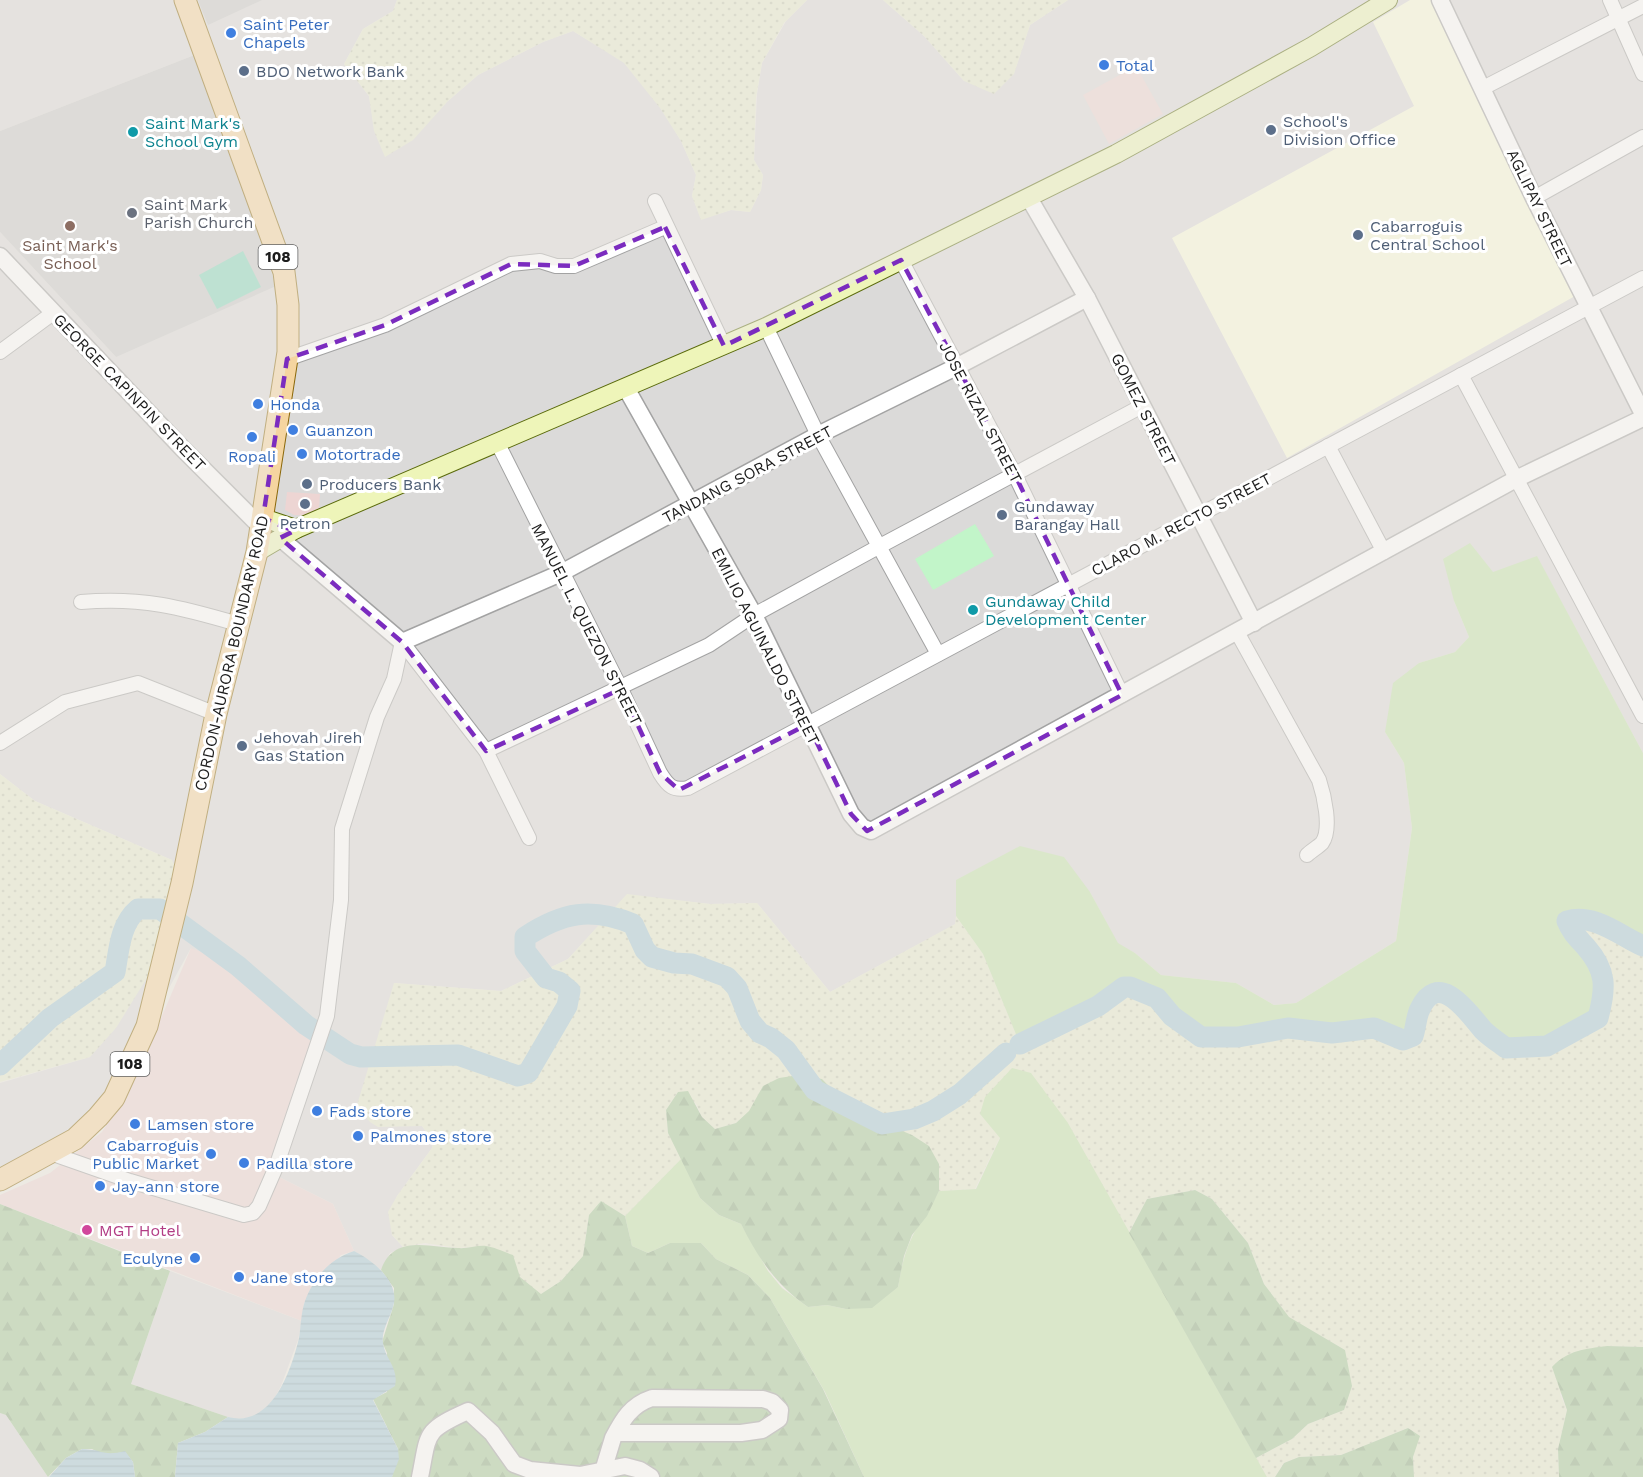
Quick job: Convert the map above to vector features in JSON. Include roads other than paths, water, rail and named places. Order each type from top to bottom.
[{"type":"main road","name":"CORDON-AURORA BOUNDARY ROAD","points":[[0,1180],[75,1139],[114,1098],[147,1026],[182,883],[216,714],[257,552],[262,522],[287,359],[288,304],[284,272],[185,0]]},
{"type":"main road","points":[[257,552],[296,529],[766,327],[1029,198],[1253,79],[1388,0]]},
{"type":"main road","points":[[262,522],[296,529]]},
{"type":"street","name":"AGLIPAY STREET","points":[[1440,0],[1534,198],[1643,416]]},
{"type":"street","points":[[1610,0],[1643,74]]},
{"type":"street","points":[[1483,88],[1643,6]]},
{"type":"street","points":[[1534,198],[1643,137]]},
{"type":"street","name":"GOMEZ STREET","points":[[1029,198],[1087,298],[1254,623]]},
{"type":"street","points":[[655,201],[665,227],[724,346]]},
{"type":"street","points":[[287,359],[385,325],[511,264],[540,261],[556,266],[574,266],[665,227]]},
{"type":"street","name":"GEORGE CAPINPIN STREET","points":[[0,256],[53,313],[262,522]]},
{"type":"street","name":"JOSE RIZAL STREET","points":[[901,260],[1070,584],[1122,695]]},
{"type":"street","name":"CLARO M. RECTO STREET","points":[[688,788],[1588,306],[1643,279]]},
{"type":"street","name":"TANDANG SORA STREET","points":[[402,642],[561,573],[818,435],[956,367],[1087,298]]},
{"type":"street","points":[[0,352],[53,313]]},
{"type":"street","points":[[766,327],[818,435],[938,654]]},
{"type":"street","points":[[1461,375],[1643,716]]},
{"type":"street","name":"EMILIO AGUINALDO STREET","points":[[626,388],[754,615],[851,814],[867,831],[876,830],[1122,695]]},
{"type":"street","points":[[486,750],[709,645],[754,615],[1142,406]]},
{"type":"street","points":[[1122,695],[1516,479],[1643,416]]},
{"type":"street","name":"MANUEL L. QUEZON STREET","points":[[497,442],[561,573],[621,688],[665,781],[674,789],[688,788]]},
{"type":"street","points":[[1328,446],[1384,552]]},
{"type":"street","points":[[280,538],[402,642],[486,750],[529,838]]},
{"type":"street","points":[[81,602],[119,599],[153,602],[238,624]]},
{"type":"street","points":[[1237,632],[1305,752],[1323,792],[1324,839],[1306,855]]},
{"type":"street","points":[[50,1153],[130,1181],[250,1215],[259,1206],[276,1167],[327,1016],[340,900],[342,829],[377,717],[394,679],[402,642]]},
{"type":"street","points":[[0,743],[65,702],[138,683],[216,714]]},
{"type":"street","points":[[603,1472],[616,1433],[631,1408],[638,1402],[652,1398],[763,1399],[772,1402],[780,1410],[779,1419],[762,1430],[741,1433],[616,1433]]},
{"type":"street","points":[[420,1477],[423,1450],[433,1429],[468,1411],[486,1427],[514,1464],[530,1470],[580,1475],[625,1466],[640,1470],[651,1477]]},
{"type":"water","points":[[354,1251],[384,1274],[393,1290],[393,1307],[384,1329],[383,1338],[384,1349],[395,1374],[395,1386],[373,1400],[398,1449],[399,1459],[392,1477],[175,1477],[178,1443],[205,1432],[228,1417],[243,1418],[257,1414],[268,1406],[277,1394],[291,1366],[299,1338],[305,1301],[313,1284],[330,1264]]},
{"type":"water","points":[[82,1449],[107,1453],[125,1451],[133,1462],[135,1477],[49,1477],[66,1458]]},
{"type":"waterway","points":[[0,1065],[50,1018],[115,972],[124,930],[127,922],[138,909],[160,909],[238,966],[306,1025],[350,1054],[361,1057],[458,1055],[518,1076],[528,1073],[567,1006],[570,991],[559,982],[546,978],[525,951],[525,937],[565,917],[590,914],[604,915],[633,924],[645,950],[652,957],[674,963],[692,964],[727,977],[737,988],[750,1021],[760,1033],[771,1038],[786,1050],[815,1090],[882,1124],[914,1119],[933,1111],[960,1094],[1006,1053]]},
{"type":"waterway","points":[[1020,1044],[1098,1006],[1124,987],[1130,987],[1157,998],[1172,1016],[1201,1037],[1238,1037],[1288,1028],[1332,1033],[1374,1028],[1403,1040],[1413,1036],[1420,1009],[1428,998],[1436,993],[1454,998],[1486,1033],[1506,1048],[1547,1046],[1598,1018],[1602,998],[1603,980],[1598,964],[1567,921],[1577,919],[1597,922],[1643,946]]},
{"type":"place","name":"Saint Peter Chapels","points":[[231,33]]},
{"type":"place","name":"Total","points":[[1104,65]]},
{"type":"place","name":"BDO Network Bank","points":[[244,71]]},
{"type":"place","name":"School's Division Office","points":[[1271,130]]},
{"type":"place","name":"Saint Mark's School Gym","points":[[133,132]]},
{"type":"place","name":"Saint Mark Parish Church","points":[[132,213]]},
{"type":"place","name":"Saint Mark's School","points":[[70,226]]},
{"type":"place","name":"Cabarroguis Central School","points":[[1358,235]]},
{"type":"place","name":"Honda","points":[[258,404]]},
{"type":"place","name":"Guanzon","points":[[293,430]]},
{"type":"place","name":"Ropali","points":[[252,437]]},
{"type":"place","name":"Motortrade","points":[[302,454]]},
{"type":"place","name":"Producers Bank","points":[[307,484]]},
{"type":"place","name":"Petron","points":[[305,504]]},
{"type":"place","name":"Gundaway Barangay Hall","points":[[1002,515]]},
{"type":"place","name":"Gundaway Child Development Center","points":[[973,610]]},
{"type":"place","name":"Jehovah Jireh Gas Station","points":[[242,746]]},
{"type":"place","name":"Fads store","points":[[317,1111]]},
{"type":"place","name":"Lamsen store","points":[[135,1124]]},
{"type":"place","name":"Palmones store","points":[[358,1136]]},
{"type":"place","name":"Cabarroguis Public Market","points":[[211,1154]]},
{"type":"place","name":"Padilla store","points":[[244,1163]]},
{"type":"place","name":"Jay-ann store","points":[[100,1186]]},
{"type":"place","name":"MGT Hotel","points":[[87,1230]]},
{"type":"place","name":"Eculyne","points":[[195,1258]]},
{"type":"place","name":"Jane store","points":[[239,1277]]}]
